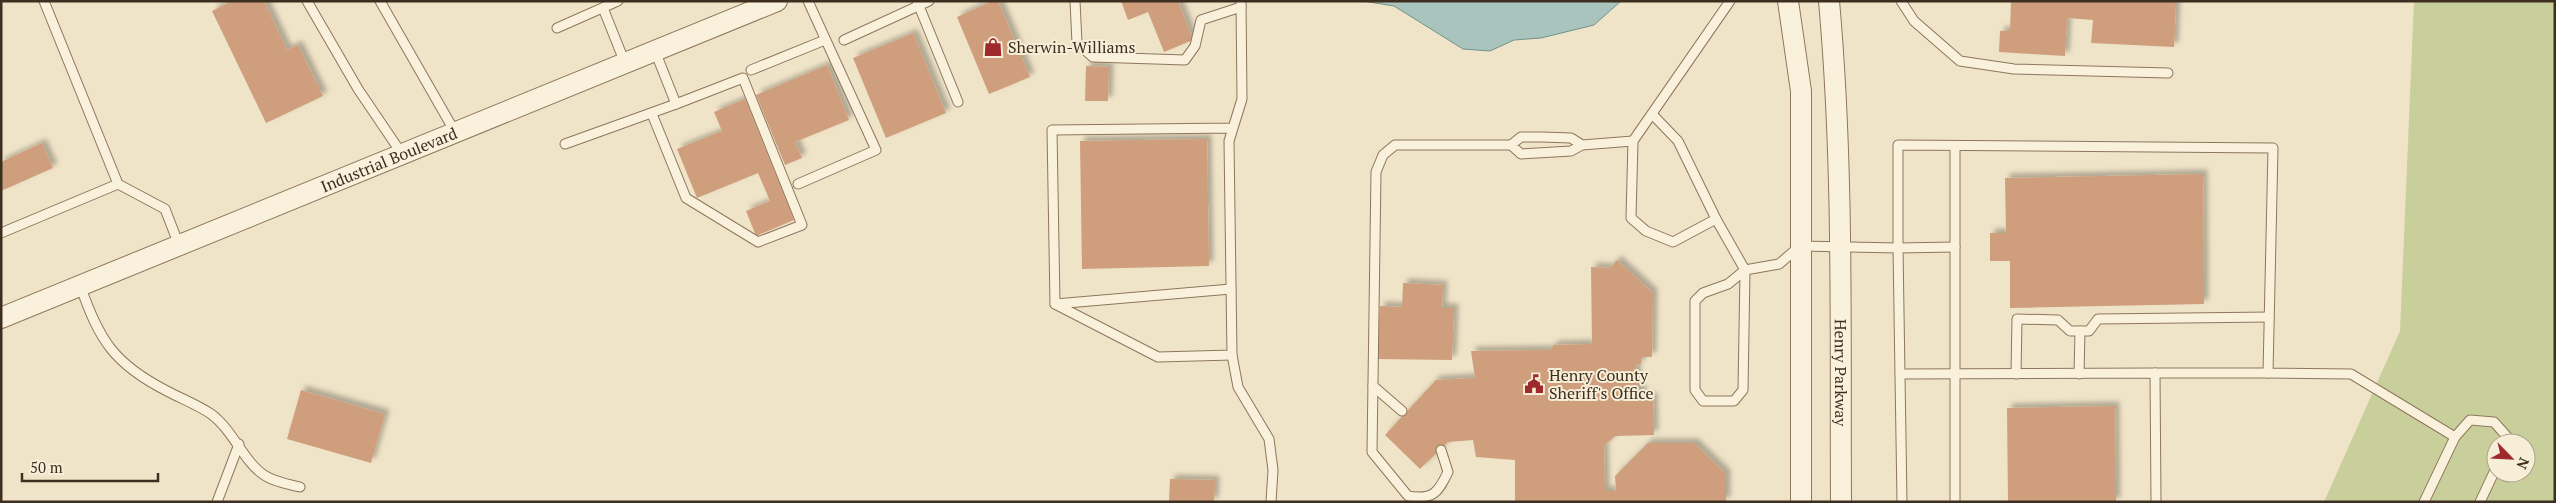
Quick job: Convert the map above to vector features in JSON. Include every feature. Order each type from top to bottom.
[{"type":"street","name":"Industrial Boulevard","points":[[1,318],[777,1]]},
{"type":"street","points":[[1788,1],[1801,90],[1801,502]]},
{"type":"street","name":"Henry Parkway","points":[[1829,1],[1835,80],[1842,502]]},
{"type":"lane","points":[[44,1],[118,184],[164,209],[179,244]]},
{"type":"lane","points":[[307,1],[358,90],[402,154]]},
{"type":"lane","points":[[380,1],[454,132]]},
{"type":"lane","points":[[557,28],[618,1]]},
{"type":"lane","points":[[798,184],[876,150],[808,1]]},
{"type":"lane","points":[[844,40],[918,3],[929,1]]},
{"type":"lane","points":[[1075,1],[1077,43],[1093,57],[1185,60],[1195,46],[1201,20],[1241,4],[1242,99],[1228,141],[1232,355],[1238,387],[1269,439],[1273,470],[1271,502]]},
{"type":"lane","points":[[1716,219],[1673,242],[1646,231],[1631,218],[1633,141],[1730,1]]},
{"type":"lane","points":[[1901,1],[1914,21],[1960,61],[2014,70],[2168,73]]},
{"type":"lane","points":[[918,3],[958,102]]},
{"type":"lane","points":[[603,8],[625,63]]},
{"type":"lane","points":[[751,70],[826,40]]},
{"type":"lane","points":[[655,51],[676,104]]},
{"type":"lane","points":[[565,144],[652,114],[743,78],[802,225],[758,242],[686,198],[652,114]]},
{"type":"lane","points":[[1652,114],[1678,142],[1716,219],[1745,270],[1743,390],[1734,401],[1702,400],[1695,390],[1695,301],[1703,292],[1728,284],[1745,270],[1779,264],[1800,246],[1955,247]]},
{"type":"lane","points":[[1055,304],[1052,130],[1233,128]]},
{"type":"lane","points":[[1441,450],[1448,472],[1439,490],[1424,498],[1408,496],[1372,452],[1376,172],[1383,155],[1394,145],[1511,145],[1521,137],[1571,138],[1582,145]]},
{"type":"lane","points":[[1511,145],[1521,154],[1571,152],[1582,145],[1633,141]]},
{"type":"lane","points":[[1902,502],[1898,144],[2273,148],[2268,373]]},
{"type":"lane","points":[[1955,146],[1955,502]]},
{"type":"lane","points":[[1,233],[118,184]]},
{"type":"lane","points":[[80,285],[93,322],[107,344],[124,363],[165,390],[211,414],[225,426],[262,474],[273,480],[300,487]]},
{"type":"lane","points":[[1055,304],[1232,289]]},
{"type":"lane","points":[[1055,304],[1158,357],[1232,355]]},
{"type":"lane","points":[[2016,374],[2017,319],[2058,320],[2070,331],[2089,332],[2098,319],[2269,317]]},
{"type":"lane","points":[[2079,374],[2080,331]]},
{"type":"lane","points":[[2155,373],[2156,502]]},
{"type":"lane","points":[[1900,374],[2351,374],[2455,437]]},
{"type":"lane","points":[[1373,386],[1402,411]]},
{"type":"lane","points":[[2424,502],[2455,437],[2470,420],[2494,422],[2504,433]]},
{"type":"lane","points":[[217,502],[239,444]]},
{"type":"lane","points":[[2480,502],[2489,483]]},
{"type":"green space","points":[[2414,1],[2555,1],[2555,502],[2324,502],[2400,331]]},
{"type":"water","points":[[1363,1],[1621,1],[1594,25],[1541,38],[1514,40],[1490,51],[1463,49],[1394,6]]},
{"type":"building","points":[[232,1],[264,1],[287,50],[298,45],[323,96],[266,123],[212,11]]},
{"type":"building","name":"Sherwin-Williams","points":[[992,1],[998,1],[1030,77],[989,94],[957,17]]},
{"type":"building","points":[[1121,1],[1178,1],[1193,40],[1164,52],[1148,12],[1128,20]]},
{"type":"building","points":[[2011,1],[2176,1],[2174,47],[2091,43],[2093,20],[2067,18],[2065,56],[1999,52],[2000,31],[2010,31]]},
{"type":"building","points":[[913,33],[946,113],[886,138],[853,58]]},
{"type":"building","points":[[827,65],[849,120],[795,142],[802,158],[785,165],[756,95]]},
{"type":"building","points":[[1086,66],[1109,67],[1108,101],[1085,101]]},
{"type":"building","points":[[745,99],[794,220],[756,236],[746,211],[770,201],[758,173],[697,198],[677,149],[722,131],[714,112]]},
{"type":"building","points":[[1207,139],[1209,266],[1082,269],[1080,141]]},
{"type":"building","points":[[42,143],[53,168],[1,191],[1,162]]},
{"type":"building","points":[[2203,174],[2204,304],[2010,308],[2010,261],[1990,261],[1990,233],[2006,233],[2005,178]]},
{"type":"building","name":"Henry County Sheriff's Office","points":[[1617,260],[1653,293],[1652,357],[1641,357],[1641,364],[1636,364],[1637,389],[1642,390],[1641,397],[1653,397],[1654,435],[1615,436],[1604,446],[1605,491],[1616,491],[1615,476],[1648,443],[1694,443],[1726,474],[1726,502],[1515,502],[1515,460],[1476,457],[1473,440],[1448,442],[1420,469],[1385,435],[1436,380],[1475,378],[1471,351],[1550,350],[1554,345],[1592,344],[1591,267],[1610,268]]},
{"type":"building","points":[[1403,283],[1443,285],[1442,308],[1454,308],[1452,360],[1377,359],[1380,306],[1402,307]]},
{"type":"building","points":[[301,390],[385,414],[371,463],[287,439]]},
{"type":"building","points":[[2115,406],[2116,502],[2008,502],[2007,408]]},
{"type":"building","points":[[1170,479],[1215,480],[1214,502],[1169,502]]},
{"type":"place","name":"Sherwin-Williams","points":[[993,47]]},
{"type":"place","name":"Henry County Sheriff's Office","points":[[1534,384]]}]
